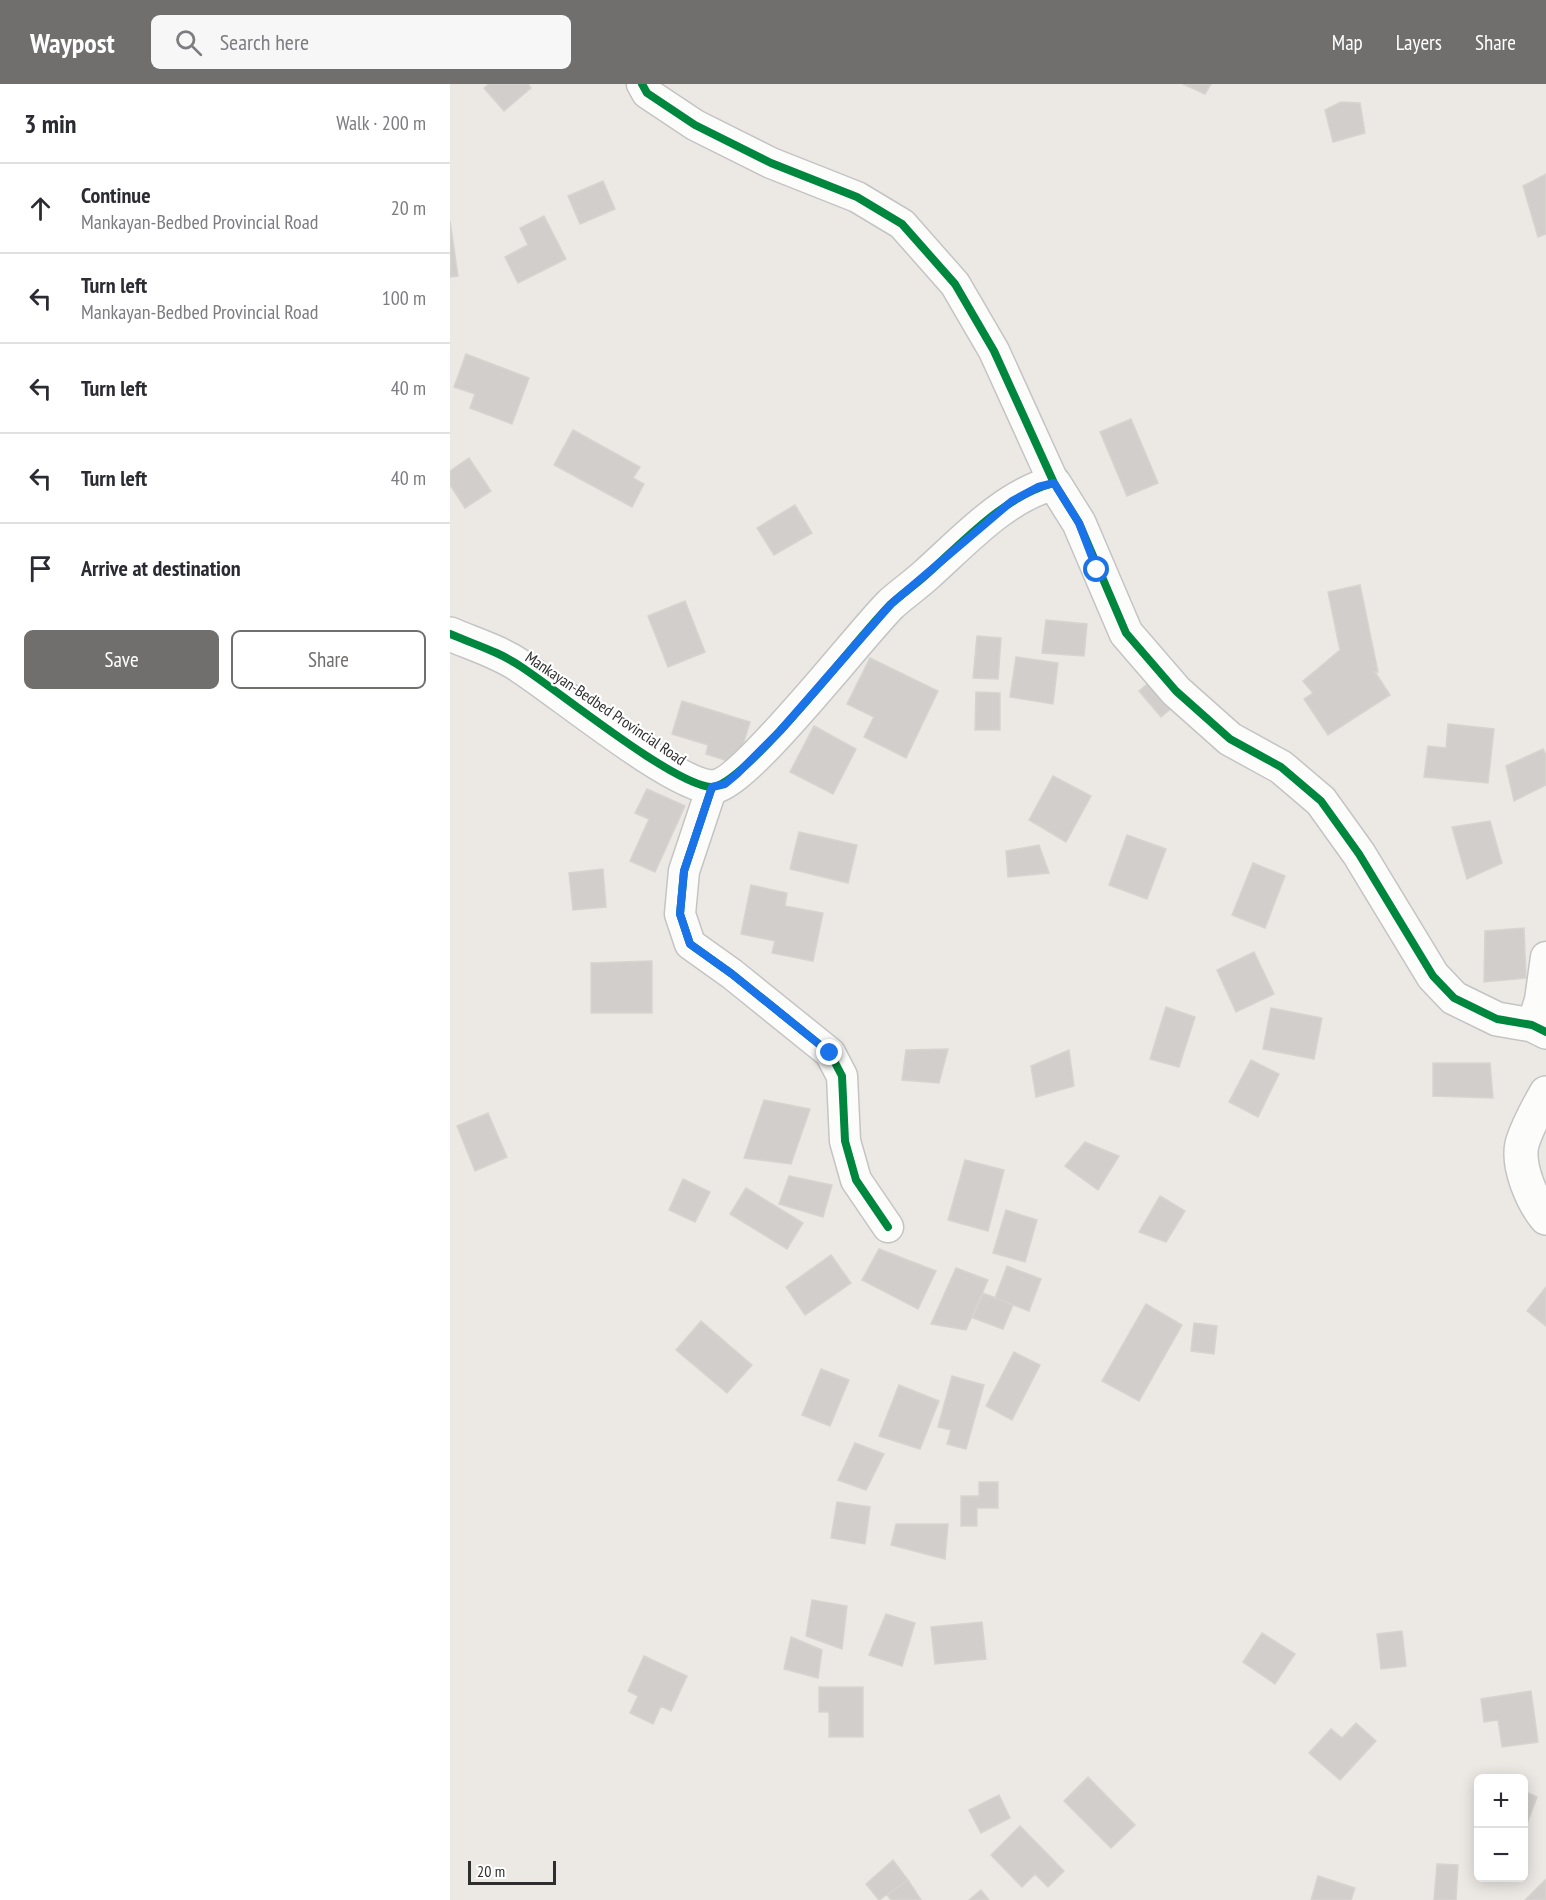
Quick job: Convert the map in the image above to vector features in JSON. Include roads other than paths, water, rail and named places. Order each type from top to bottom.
[{"type":"street","points":[[642,84],[647,93],[695,125],[771,163],[857,197],[902,224],[955,284],[994,351],[1054,483],[1079,523],[1126,633],[1176,691],[1230,739],[1281,767],[1321,801],[1359,854],[1432,976],[1454,998],[1497,1019],[1539,1029],[1540,1000],[1546,957]]},
{"type":"street","points":[[888,1227],[856,1180],[845,1141],[842,1076],[830,1053],[732,974],[690,944],[680,914],[684,871],[712,787],[725,784],[780,731],[891,604],[1012,501],[1038,487],[1054,483]]},
{"type":"street","name":"Mankayan-Bedbed Provincial Road","points":[[450,634],[518,664],[650,757],[694,782],[712,787]]},
{"type":"street","points":[[1546,1093],[1522,1146],[1526,1181],[1537,1207],[1546,1218]]}]
